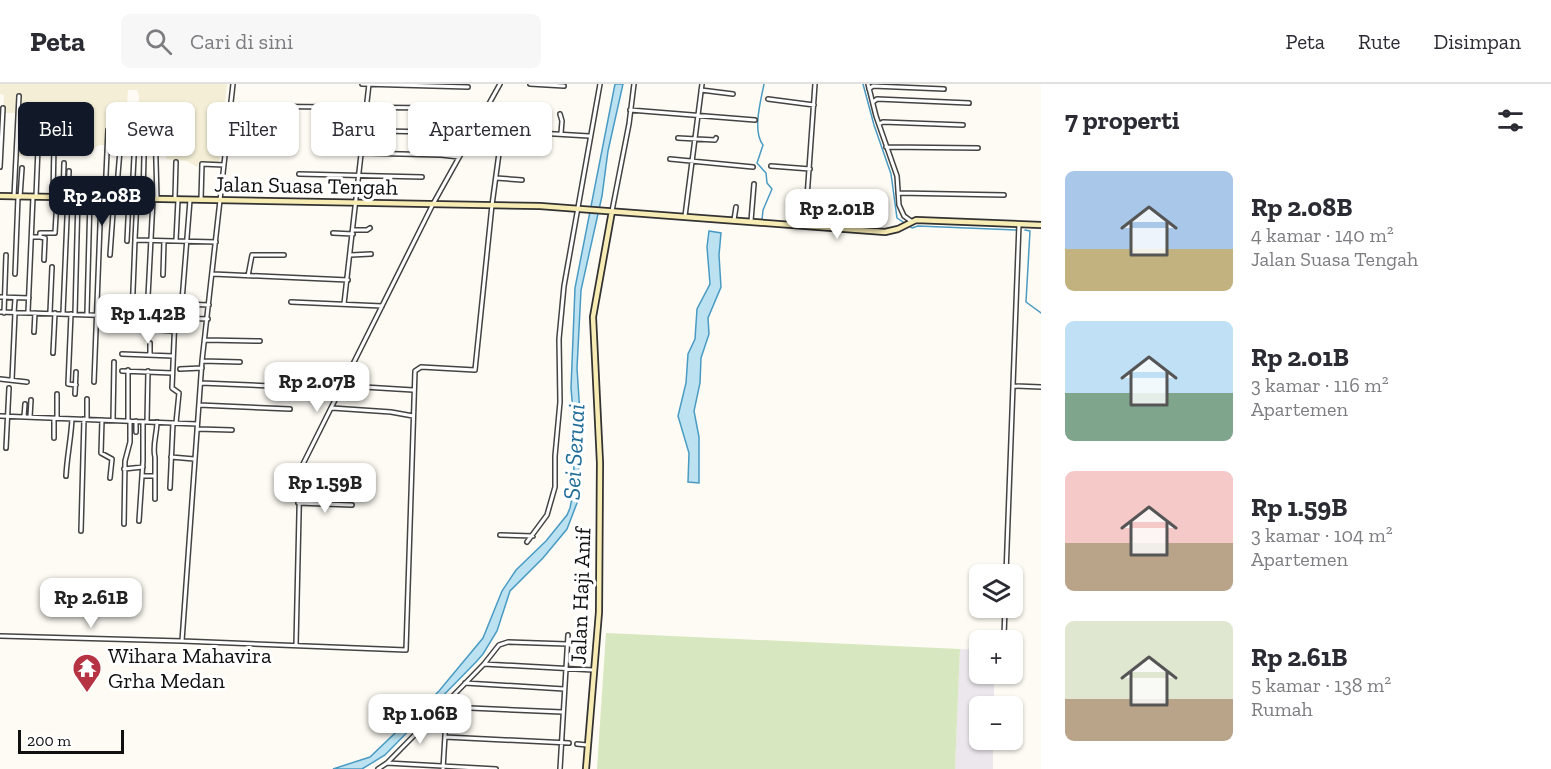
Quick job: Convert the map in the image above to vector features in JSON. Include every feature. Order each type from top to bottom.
[{"type":"main road","name":"Jalan Suasa Tengah","points":[[0,196],[577,208],[885,232],[910,222]]},
{"type":"main road","name":"Jalan Haji Anif","points":[[586,769],[598,612],[600,488],[593,317],[612,210]]},
{"type":"main road","points":[[910,222],[1041,225]]},
{"type":"street","points":[[231,102],[233,84]]},
{"type":"street","points":[[362,84],[468,87]]},
{"type":"street","points":[[367,102],[369,84]]},
{"type":"street","points":[[490,102],[501,84]]},
{"type":"street","points":[[530,84],[564,86]]},
{"type":"street","points":[[527,542],[547,515],[555,487],[555,456],[560,402],[561,305],[600,84]]},
{"type":"street","points":[[612,210],[634,84]]},
{"type":"street","points":[[685,216],[693,139],[702,84]]},
{"type":"street","points":[[805,226],[815,84]]},
{"type":"street","points":[[910,222],[901,212],[897,176],[886,147],[869,86],[944,89]]},
{"type":"street","points":[[701,90],[733,94]]},
{"type":"street","points":[[15,274],[19,96]]},
{"type":"street","points":[[768,99],[814,105]]},
{"type":"street","points":[[873,102],[877,99],[969,103]]},
{"type":"street","points":[[0,167],[3,108]]},
{"type":"street","points":[[630,110],[754,120]]},
{"type":"street","points":[[560,114],[561,134]]},
{"type":"street","points":[[879,124],[883,122],[963,125]]},
{"type":"street","points":[[0,636],[182,640],[406,650],[415,371],[419,367],[475,370],[502,131],[589,136]]},
{"type":"street","points":[[678,138],[715,140],[716,138]]},
{"type":"street","points":[[886,147],[978,148]]},
{"type":"street","points":[[28,312],[37,156]]},
{"type":"street","points":[[55,156],[60,198],[63,314]]},
{"type":"street","points":[[94,382],[106,156]]},
{"type":"street","points":[[110,255],[119,156]]},
{"type":"street","points":[[132,316],[136,156]]},
{"type":"street","points":[[127,241],[144,156]]},
{"type":"street","points":[[147,316],[155,200],[155,156]]},
{"type":"street","points":[[182,640],[202,361],[217,242],[224,156]]},
{"type":"street","points":[[344,304],[362,156]]},
{"type":"street","points":[[296,645],[300,470],[457,156]]},
{"type":"street","points":[[670,159],[753,167]]},
{"type":"street","points":[[40,237],[40,233],[56,232],[64,162]]},
{"type":"street","points":[[176,162],[176,241]]},
{"type":"street","points":[[201,201],[202,165],[223,165]]},
{"type":"street","points":[[771,166],[810,169]]},
{"type":"street","points":[[17,197],[22,168]]},
{"type":"street","points":[[60,198],[69,171]]},
{"type":"street","points":[[298,174],[422,177]]},
{"type":"street","points":[[496,178],[522,180]]},
{"type":"street","points":[[752,221],[754,184]]},
{"type":"street","points":[[898,193],[1004,195]]},
{"type":"street","points":[[76,385],[68,384],[78,198]]},
{"type":"street","points":[[87,314],[90,198]]},
{"type":"street","points":[[190,200],[182,301],[184,304],[209,304]]},
{"type":"street","points":[[734,220],[736,207]]},
{"type":"street","points":[[1006,564],[1019,224]]},
{"type":"street","points":[[333,233],[370,228]]},
{"type":"street","points":[[32,237],[45,238],[44,260]]},
{"type":"street","points":[[135,240],[217,242]]},
{"type":"street","points":[[163,274],[164,241]]},
{"type":"street","points":[[351,255],[371,254]]},
{"type":"street","points":[[6,255],[2,312],[208,319]]},
{"type":"street","points":[[248,276],[252,255],[284,255]]},
{"type":"street","points":[[52,267],[54,353]]},
{"type":"street","points":[[213,274],[348,280]]},
{"type":"street","points":[[2,297],[28,298]]},
{"type":"street","points":[[12,380],[15,298]]},
{"type":"street","points":[[291,302],[383,306]]},
{"type":"street","points":[[34,332],[35,313]]},
{"type":"street","points":[[170,488],[171,457],[179,393],[172,388],[175,317]]},
{"type":"street","points":[[124,328],[174,331]]},
{"type":"street","points":[[205,340],[260,340]]},
{"type":"street","points":[[150,343],[150,355]]},
{"type":"street","points":[[122,354],[173,356]]},
{"type":"street","points":[[202,361],[240,362]]},
{"type":"street","points":[[113,420],[114,362]]},
{"type":"street","points":[[180,369],[202,368]]},
{"type":"street","points":[[124,524],[124,469],[130,442],[129,370]]},
{"type":"street","points":[[122,371],[172,373]]},
{"type":"street","points":[[139,520],[148,371]]},
{"type":"street","points":[[75,394],[76,372]]},
{"type":"street","points":[[306,378],[307,387]]},
{"type":"street","points":[[0,379],[27,382]]},
{"type":"street","points":[[201,383],[341,389],[345,392],[364,387],[414,390]]},
{"type":"street","points":[[1012,386],[1041,387]]},
{"type":"street","points":[[6,448],[9,388]]},
{"type":"street","points":[[54,438],[57,394]]},
{"type":"street","points":[[81,531],[87,399]]},
{"type":"street","points":[[30,400],[30,417]]},
{"type":"street","points":[[24,417],[25,404]]},
{"type":"street","points":[[199,405],[290,410]]},
{"type":"street","points":[[332,408],[391,412],[413,416]]},
{"type":"street","points":[[0,416],[197,424]]},
{"type":"street","points":[[66,476],[72,419]]},
{"type":"street","points":[[102,420],[100,453],[112,459],[110,478]]},
{"type":"street","points":[[135,421],[136,432]]},
{"type":"street","points":[[155,499],[154,451],[157,441],[157,422]]},
{"type":"street","points":[[197,429],[232,430]]},
{"type":"street","points":[[171,457],[194,459]]},
{"type":"street","points":[[124,469],[143,467]]},
{"type":"street","points":[[142,476],[155,476]]},
{"type":"street","points":[[298,503],[352,505]]},
{"type":"street","points":[[500,535],[533,536]]},
{"type":"street","points":[[560,769],[568,634]]},
{"type":"street","points":[[378,769],[387,763],[503,642],[567,644]]},
{"type":"street","points":[[484,664],[594,670]]},
{"type":"street","points":[[465,683],[564,689]]},
{"type":"street","points":[[443,768],[447,702]]},
{"type":"street","points":[[447,707],[563,712]]},
{"type":"street","points":[[429,720],[446,721]]},
{"type":"street","points":[[445,737],[569,743]]},
{"type":"street","points":[[577,744],[587,745]]},
{"type":"street","points":[[387,763],[443,768],[496,769]]},
{"type":"shaded area","points":[[0,84],[227,84],[225,102],[207,102],[207,156],[220,156],[219,163],[200,162],[197,167],[187,161],[166,159],[166,156],[195,156],[195,102],[139,102],[137,90],[128,90],[127,102],[106,102],[106,145],[99,145],[94,149],[94,102],[18,102],[18,113],[3,113],[4,95],[0,94]]},
{"type":"shaded area","points":[[960,649],[969,649],[969,684],[994,684],[994,696],[969,696],[969,750],[993,750],[993,769],[955,769]]},
{"type":"green space","points":[[606,633],[960,649],[955,769],[597,769]]},
{"type":"water","points":[[615,84],[623,84],[581,290],[577,368],[581,430],[577,503],[567,529],[543,558],[510,591],[497,631],[476,662],[385,755],[362,769],[333,769],[370,757],[439,691],[483,638],[502,591],[516,570],[546,541],[570,508],[573,493],[575,435],[571,388],[575,288]]},
{"type":"water","points":[[709,231],[721,233],[719,255],[721,287],[708,318],[709,334],[701,358],[700,383],[694,411],[699,437],[699,483],[688,482],[689,453],[678,416],[686,383],[688,354],[695,339],[697,309],[710,284],[707,247]]},
{"type":"waterway","points":[[762,220],[763,210],[772,189],[767,183],[766,173],[757,163],[763,145],[758,132],[758,124],[764,84]]},
{"type":"waterway","points":[[863,84],[891,174],[897,218],[912,228],[918,226],[1016,230]]},
{"type":"waterway","points":[[1025,230],[1030,231],[1026,302],[1041,313]]},
{"type":"place","name":"Wihara Mahavira Grha Medan","points":[[87,694]]},
{"type":"water label","name":"Sei Seruai","points":[[574,452]]}]
